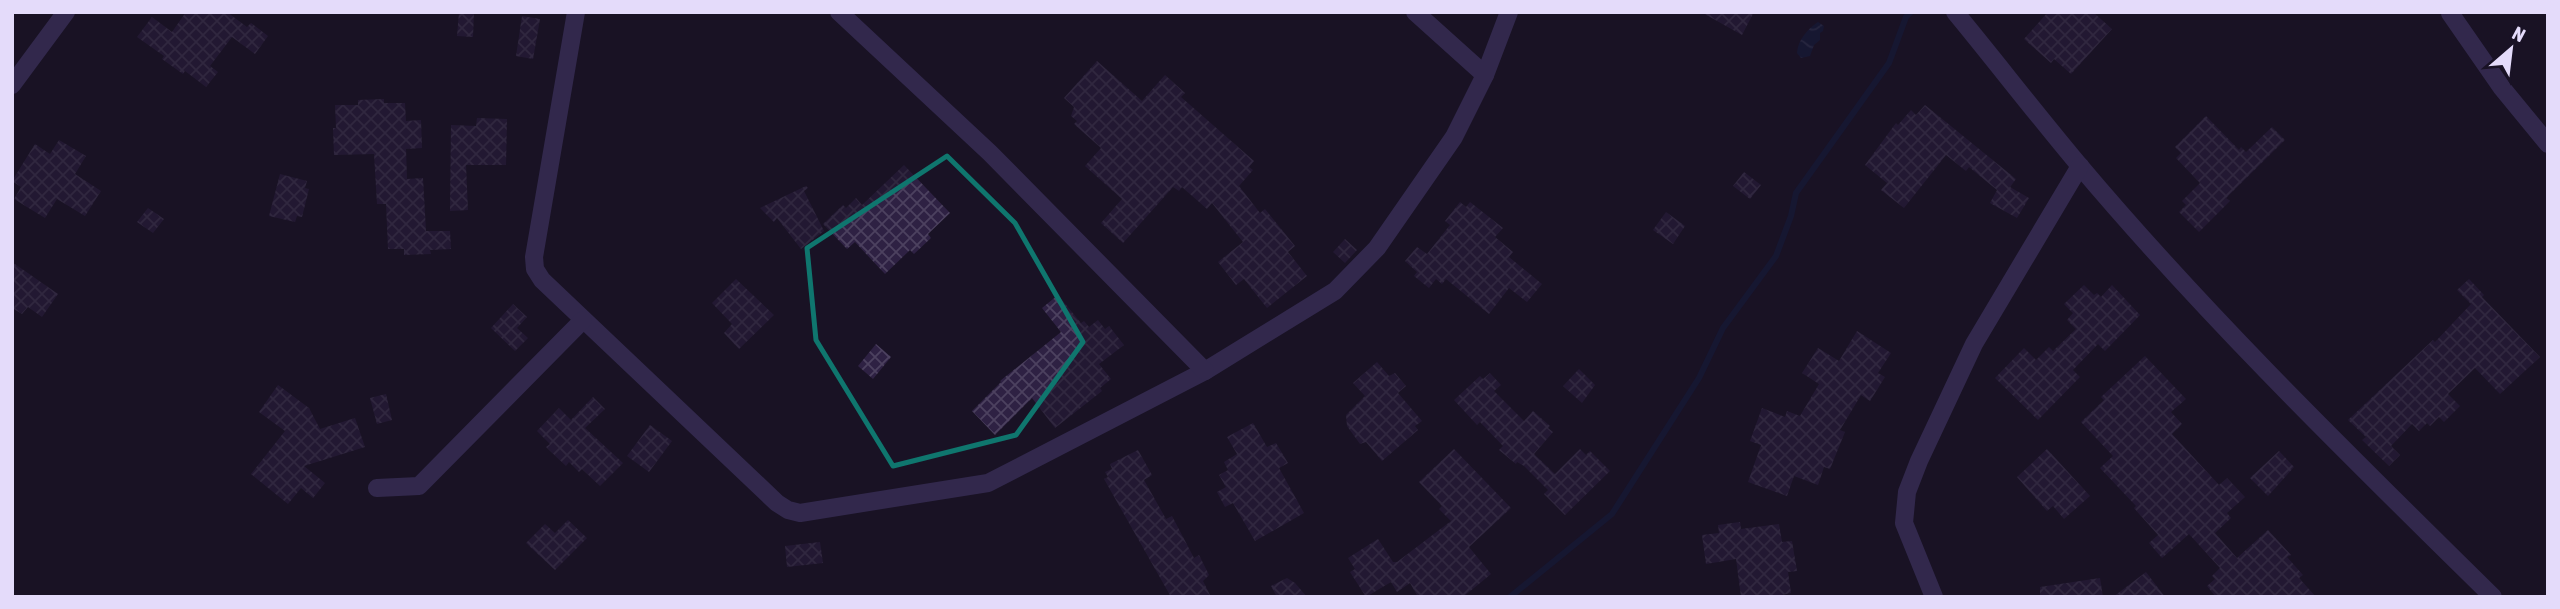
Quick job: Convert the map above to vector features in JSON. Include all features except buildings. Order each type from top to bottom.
[{"type":"street","points":[[12,85],[65,12]]},
{"type":"street","points":[[576,12],[534,257],[535,269],[542,280],[583,320],[777,503],[800,513],[988,483],[1205,371],[1335,291],[1377,248],[1454,137],[1485,75],[1509,12]]},
{"type":"street","points":[[839,12],[990,153],[1205,371]]},
{"type":"street","points":[[1415,12],[1485,75]]},
{"type":"street","points":[[1955,12],[2080,166],[2203,303],[2331,438],[2493,597]]},
{"type":"street","points":[[2450,13],[2502,88],[2548,144]]},
{"type":"street","points":[[1934,597],[1905,523],[1907,492],[1974,344],[2080,166]]},
{"type":"street","points":[[377,488],[419,486],[583,320]]},
{"type":"highlighted area","points":[[947,156],[1015,223],[1083,342],[1016,435],[893,466],[816,340],[807,248]]},
{"type":"water","points":[[1818,22],[1824,26],[1820,40],[1814,45],[1810,56],[1801,58],[1797,53],[1799,43],[1807,31]]},
{"type":"waterway","points":[[1510,597],[1612,514],[1699,378],[1723,328],[1776,256],[1791,216],[1796,193],[1889,63],[1906,17],[1911,12]]}]
